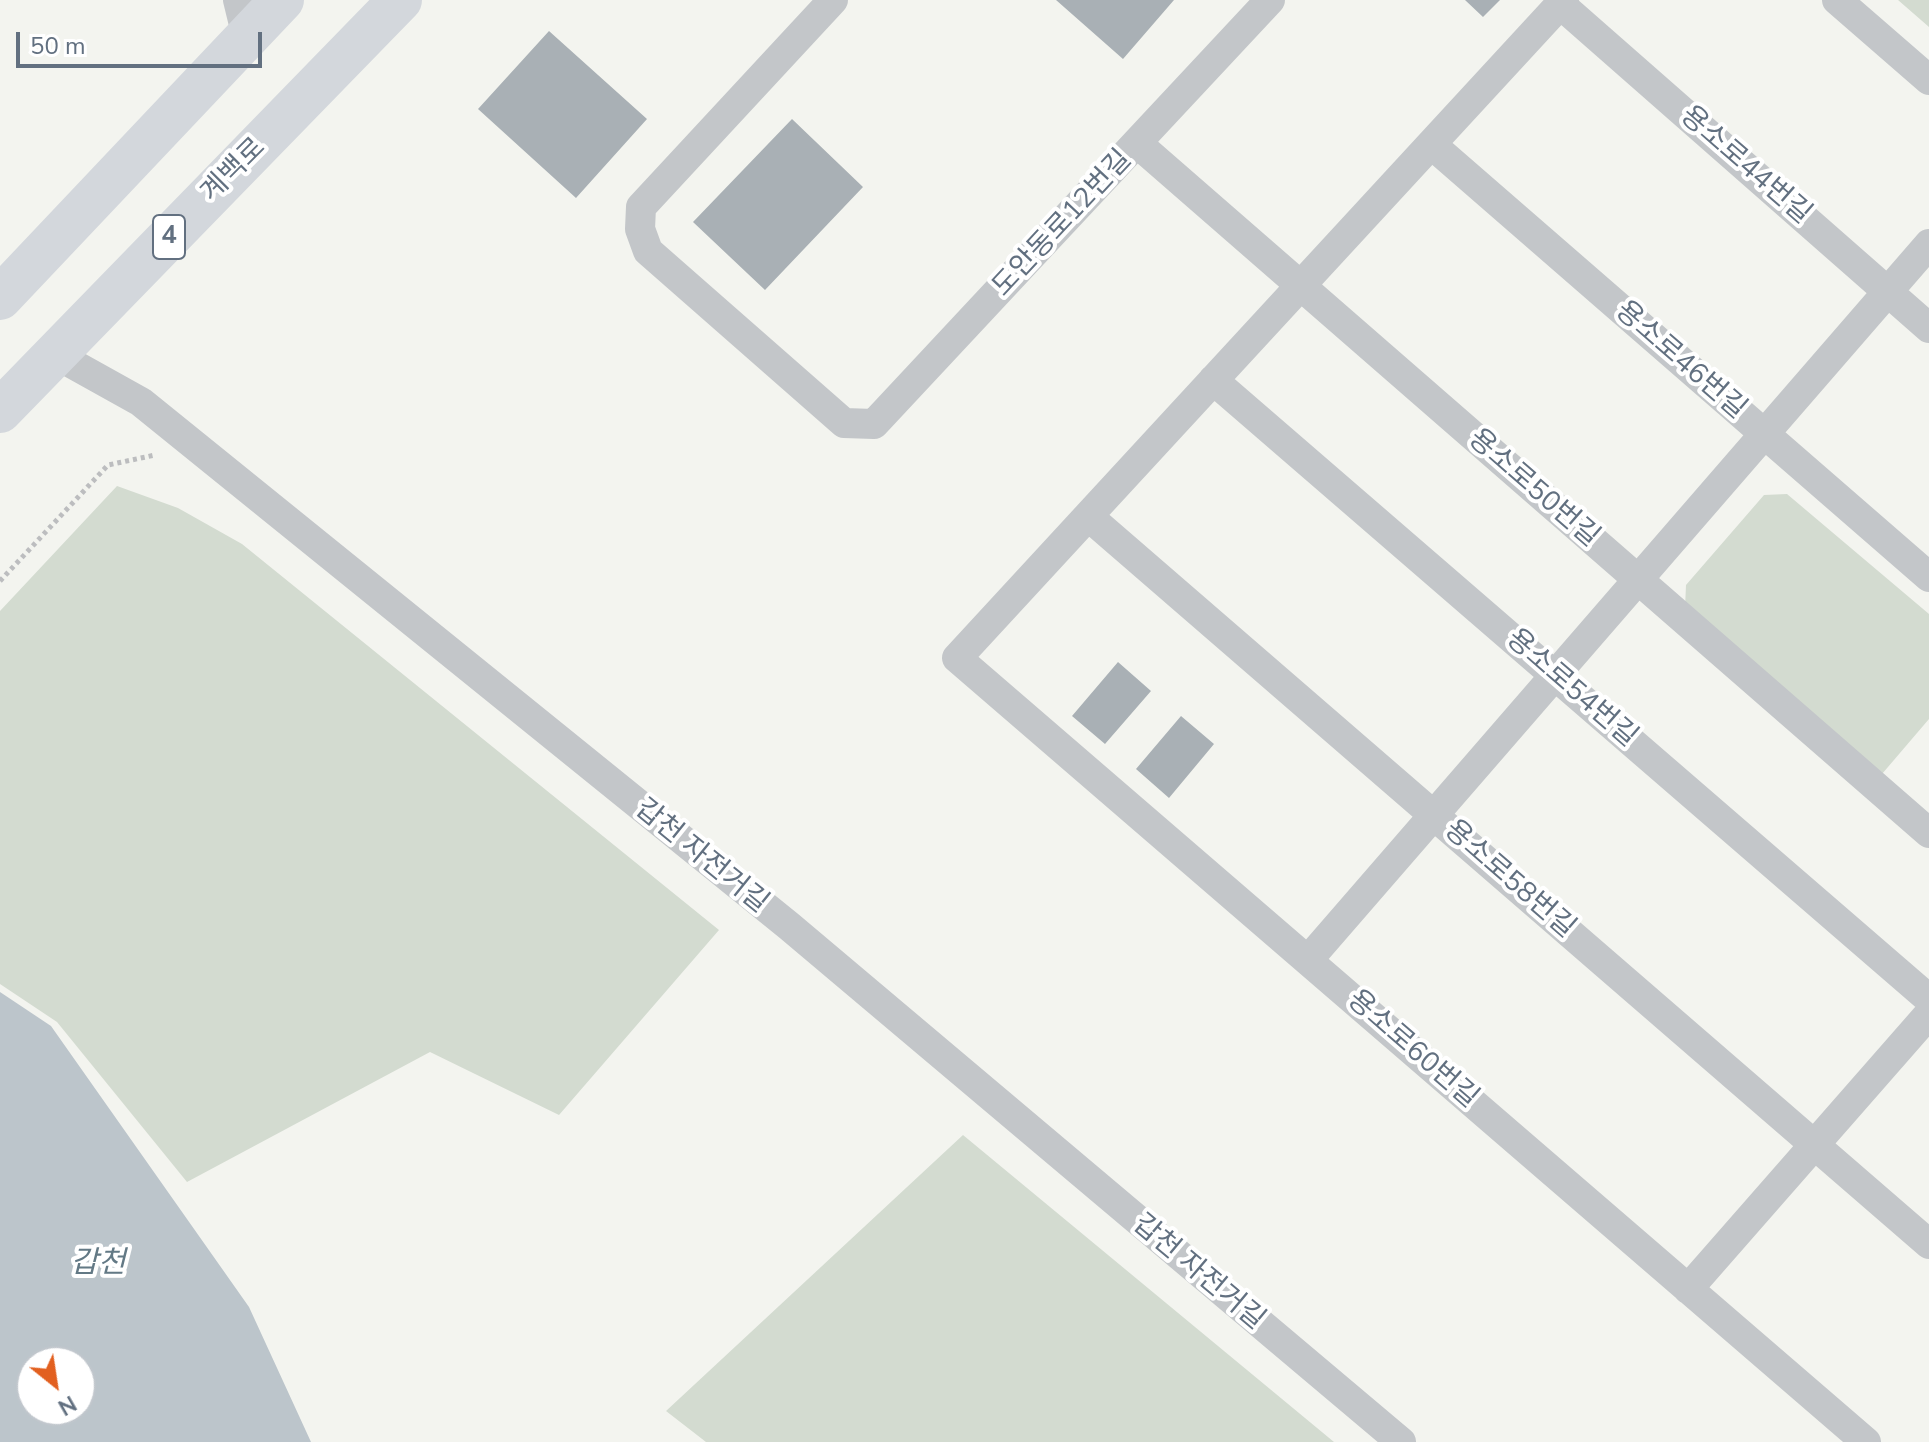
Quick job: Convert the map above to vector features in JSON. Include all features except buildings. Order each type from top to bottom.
[{"type":"main road","points":[[0,298],[242,18],[282,0]]},
{"type":"main road","name":"계백로","points":[[0,411],[53,353],[400,0]]},
{"type":"street","name":"도안동로12번길","points":[[833,0],[641,207],[640,229],[648,251],[844,423],[874,424],[1270,0]]},
{"type":"street","points":[[1837,0],[1929,80]]},
{"type":"street","points":[[1088,516],[1562,2]]},
{"type":"street","name":"용소로44번길","points":[[1562,2],[1929,328]]},
{"type":"street","name":"용소로50번길","points":[[1138,144],[1929,833]]},
{"type":"street","name":"용소로46번길","points":[[1431,144],[1929,577]]},
{"type":"street","points":[[1308,960],[1929,244]]},
{"type":"street","points":[[53,353],[141,402],[190,441],[789,926],[1401,1442]]},
{"type":"street","name":"용소로54번길","points":[[1213,380],[1929,999]]},
{"type":"street","name":"용소로60번길","points":[[1088,516],[957,658],[1866,1442]]},
{"type":"street","name":"용소로58번길","points":[[1088,516],[1929,1244]]},
{"type":"street","points":[[1688,1289],[1929,1014]]},
{"type":"path","points":[[0,581],[108,465],[152,454],[164,459]]},
{"type":"shaded area","points":[[1898,0],[1929,0],[1929,27]]},
{"type":"shaded area","points":[[117,486],[178,508],[242,544],[719,930],[559,1115],[430,1052],[187,1182],[57,1022],[0,984],[0,611]]},
{"type":"shaded area","points":[[1787,494],[1929,614],[1929,719],[1882,774],[1685,608],[1686,585],[1764,495]]},
{"type":"shaded area","points":[[963,1135],[1334,1442],[706,1442],[666,1411]]},
{"type":"water","name":"갑천","points":[[0,992],[51,1026],[249,1307],[311,1442],[0,1442]]}]
